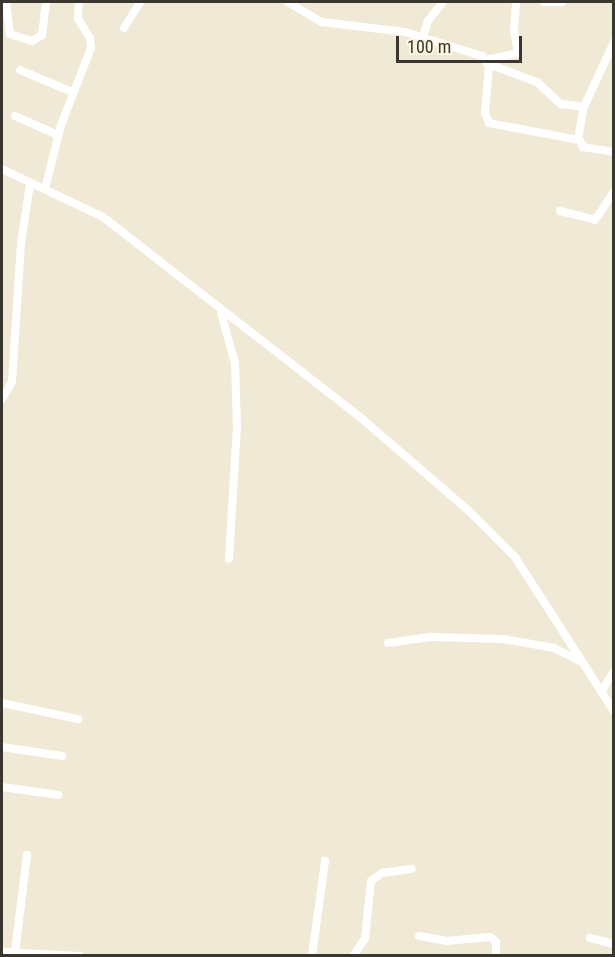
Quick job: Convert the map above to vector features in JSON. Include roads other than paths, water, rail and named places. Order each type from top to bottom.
[{"type":"street","points":[[6,2],[10,34],[32,41],[42,34],[46,2]]},
{"type":"street","points":[[45,189],[58,135],[92,43],[78,19],[79,2]]},
{"type":"street","points":[[124,28],[140,2]]},
{"type":"street","points":[[288,2],[321,22],[385,28],[423,37],[542,84],[561,104],[584,107]]},
{"type":"street","points":[[423,37],[428,21],[443,2]]},
{"type":"street","points":[[487,62],[518,53],[514,31],[516,2]]},
{"type":"street","points":[[544,2],[562,2]]},
{"type":"street","points":[[579,140],[584,107],[614,42]]},
{"type":"street","points":[[487,62],[485,113],[489,123],[579,140],[584,147],[614,152]]},
{"type":"street","points":[[20,70],[72,93]]},
{"type":"street","points":[[15,116],[58,135]]},
{"type":"street","points":[[2,169],[103,217],[360,417],[504,544],[614,711]]},
{"type":"street","points":[[2,399],[12,382],[20,253],[30,184]]},
{"type":"street","points":[[560,212],[595,220],[614,192]]},
{"type":"street","points":[[221,311],[234,363],[237,427],[229,559]]},
{"type":"street","points":[[388,643],[430,637],[504,639],[554,648],[582,662]]},
{"type":"street","points":[[601,692],[614,671]]},
{"type":"street","points":[[2,703],[78,719]]},
{"type":"street","points":[[2,747],[62,756]]},
{"type":"street","points":[[2,787],[58,795]]},
{"type":"street","points":[[15,952],[27,855]]},
{"type":"street","points":[[312,956],[325,861]]},
{"type":"street","points":[[353,956],[365,938],[371,881],[382,873],[412,869]]},
{"type":"street","points":[[419,936],[446,941],[490,937],[496,942],[496,956]]},
{"type":"street","points":[[590,938],[614,944]]},
{"type":"street","points":[[2,952],[80,956]]}]
